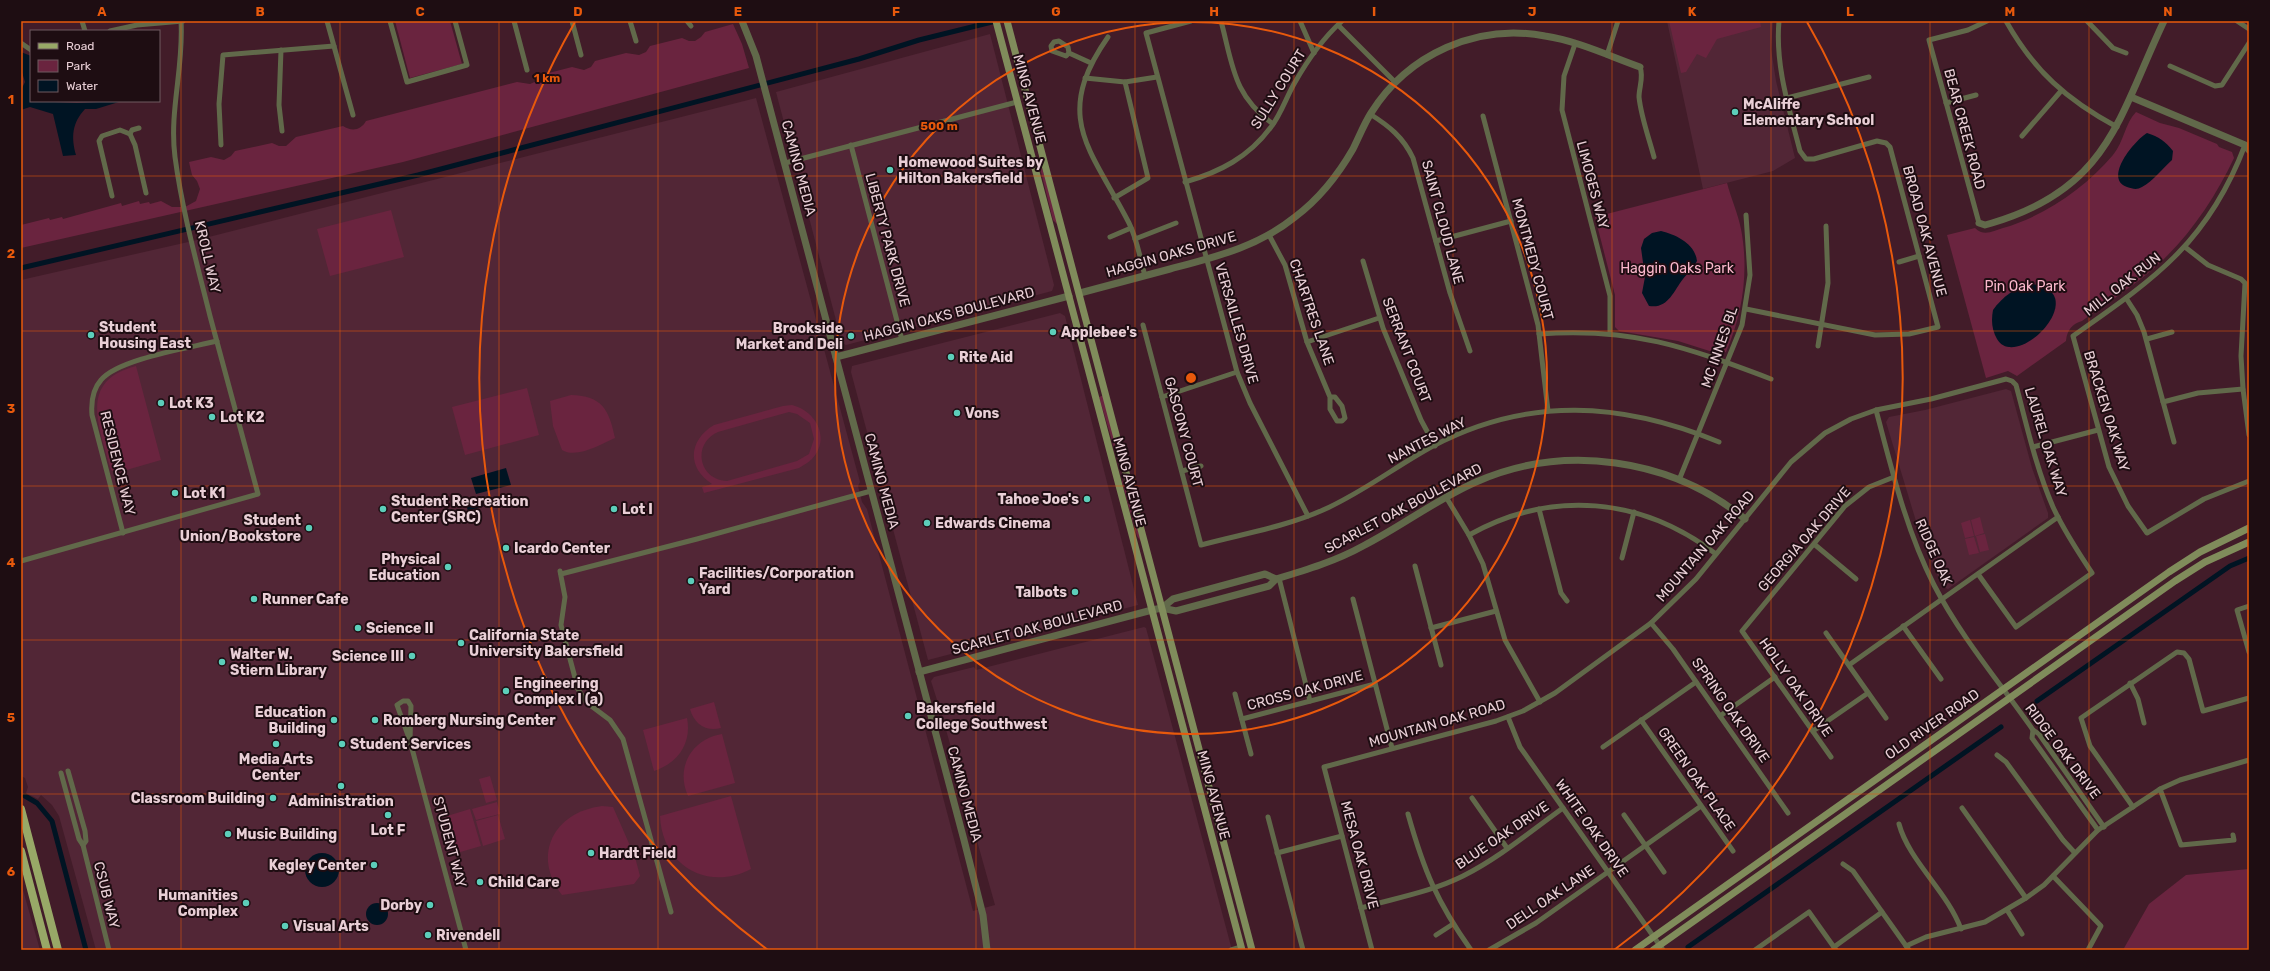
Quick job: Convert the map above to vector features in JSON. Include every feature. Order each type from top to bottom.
[{"type":"main road","name":"MING AVENUE","points":[[1007,22],[1080,293],[1252,950]]},
{"type":"main road","name":"MING AVENUE","points":[[996,24],[1241,949]]},
{"type":"main road","points":[[1017,102],[1025,108],[1039,140]]},
{"type":"main road","name":"OLD RIVER ROAD","points":[[1635,950],[2187,560],[2249,528]]},
{"type":"main road","name":"OLD RIVER ROAD","points":[[1658,949],[2175,581],[2205,562],[2249,542]]},
{"type":"main road","points":[[21,809],[58,950]]},
{"type":"main road","points":[[21,851],[47,950]]},
{"type":"street","points":[[114,30],[137,25],[181,21]]},
{"type":"street","name":"KROLL WAY","points":[[123,533],[258,494],[217,341],[180,188],[174,141],[174,110],[180,59],[181,21]]},
{"type":"street","points":[[327,21],[353,115]]},
{"type":"street","points":[[390,21],[407,82],[467,66],[455,21]]},
{"type":"street","points":[[514,21],[527,70]]},
{"type":"street","points":[[572,21],[581,55]]},
{"type":"street","points":[[630,21],[636,41]]},
{"type":"street","points":[[687,21],[691,26]]},
{"type":"street","name":"CAMINO MEDIA","points":[[742,21],[753,46],[762,79],[984,916],[987,950]]},
{"type":"street","name":"VERSAILLES DRIVE","points":[[1191,21],[1146,33],[1237,372],[1250,403],[1308,516]]},
{"type":"street","points":[[1221,21],[1242,93],[1253,108],[1273,124]]},
{"type":"street","points":[[1300,21],[1314,53]]},
{"type":"street","points":[[1607,55],[1618,21]]},
{"type":"street","points":[[1780,21],[1779,56],[1787,98],[1869,77]]},
{"type":"street","name":"BEAR CREEK ROAD","points":[[1979,223],[1929,40],[1968,30],[1986,21]]},
{"type":"street","points":[[2006,21],[2032,61],[2061,91],[2085,109],[2117,127]]},
{"type":"street","points":[[2087,21],[2113,48],[2126,53]]},
{"type":"street","points":[[1979,223],[1984,225],[2011,218],[2055,195],[2069,186],[2094,160],[2117,127],[2164,21]]},
{"type":"street","points":[[2237,21],[2249,29]]},
{"type":"street","points":[[1340,23],[1395,82]]},
{"type":"street","name":"SULLY COURT","points":[[1185,182],[1213,173],[1234,162],[1253,147],[1273,124],[1293,86],[1314,53],[1340,23]]},
{"type":"street","name":"HAGGIN OAKS DRIVE","points":[[1069,296],[1239,250],[1269,235],[1301,213],[1328,185],[1346,160],[1370,114],[1395,82],[1428,56],[1452,44],[1477,37],[1503,33],[1532,34],[1575,44],[1640,67]]},
{"type":"street","points":[[1108,37],[1091,63],[1085,78],[1080,113],[1083,135],[1091,158],[1131,228],[1145,276]]},
{"type":"street","points":[[21,43],[30,49]]},
{"type":"street","points":[[2170,66],[2215,86],[2222,85],[2249,43]]},
{"type":"street","name":"LIMOGES WAY","points":[[1575,44],[1564,76],[1562,110],[1610,296],[1610,333]]},
{"type":"street","points":[[221,145],[219,104],[223,55],[334,46]]},
{"type":"street","points":[[281,50],[278,105],[282,131]]},
{"type":"street","points":[[1069,53],[1091,63]]},
{"type":"street","points":[[1640,67],[1643,73],[1640,88],[1640,106],[1654,157]]},
{"type":"street","points":[[1085,78],[1124,82],[1158,77]]},
{"type":"street","points":[[1114,198],[1148,178],[1124,82]]},
{"type":"street","points":[[2022,136],[2061,91]]},
{"type":"street","points":[[1946,103],[1976,95]]},
{"type":"street","points":[[2131,97],[2248,146]]},
{"type":"street","name":"BROAD OAK AVENUE","points":[[1787,98],[1800,151],[1806,159],[1814,159],[1877,141],[1886,143],[1890,147],[1938,327],[1909,334],[1887,336],[1822,324]]},
{"type":"street","points":[[784,163],[1017,102]]},
{"type":"street","name":"SAINT CLOUD LANE","points":[[1370,114],[1393,130],[1410,150],[1417,168],[1450,293],[1470,351]]},
{"type":"street","name":"MONTMEDY COURT","points":[[1483,116],[1540,334],[1548,411]]},
{"type":"street","points":[[130,134],[132,130],[139,128]]},
{"type":"street","points":[[112,196],[99,141],[102,136],[120,130],[130,134],[135,145],[146,193]]},
{"type":"street","name":"LIBERTY PARK DRIVE","points":[[851,146],[902,340]]},
{"type":"street","name":"MILL OAK RUN","points":[[2072,336],[2126,298],[2162,270],[2186,246],[2220,200],[2248,146]]},
{"type":"street","name":"MC INNES BL","points":[[1679,480],[1728,363],[1746,309],[1750,268],[1746,215]]},
{"type":"street","points":[[1436,241],[1511,221]]},
{"type":"street","points":[[1135,239],[1176,223]]},
{"type":"street","points":[[1818,346],[1828,277],[1826,226]]},
{"type":"street","points":[[1110,237],[1131,228]]},
{"type":"street","name":"CHARTRES LANE","points":[[1269,235],[1285,265],[1307,342],[1330,397],[1330,409],[1338,421],[1342,421],[1345,418],[1342,406],[1335,397],[1330,397]]},
{"type":"street","points":[[2186,246],[2208,265],[2241,280],[2244,283],[2241,339],[2243,389],[2249,435]]},
{"type":"street","points":[[1899,262],[1919,256]]},
{"type":"street","name":"SERRANT COURT","points":[[1363,261],[1378,318],[1422,420],[1435,446]]},
{"type":"street","name":"HAGGIN OAKS BOULEVARD","points":[[836,358],[1069,296]]},
{"type":"street","points":[[2126,298],[2138,315],[2174,442]]},
{"type":"street","points":[[1746,309],[1822,324]]},
{"type":"street","points":[[1307,342],[1378,318]]},
{"type":"street","name":"GASCONY COURT","points":[[1143,325],[1201,545]]},
{"type":"street","points":[[1540,334],[1579,332],[1610,333],[1666,343],[1703,353],[1771,379]]},
{"type":"street","points":[[2146,339],[2172,332]]},
{"type":"street","name":"BRACKEN OAK WAY","points":[[2072,336],[2098,430],[2114,479],[2128,506],[2147,533],[2204,499],[2249,481]]},
{"type":"street","name":"RESIDENCE WAY","points":[[123,533],[92,415],[92,403],[96,387],[106,375],[121,366],[217,341]]},
{"type":"street","points":[[1162,397],[1237,372]]},
{"type":"street","name":"MOUNTAIN OAK ROAD","points":[[1324,767],[1508,717],[1540,702],[1651,623],[1682,594],[1791,462],[1813,442],[1838,425],[1876,410],[1931,399],[2006,379],[2012,381]]},
{"type":"street","name":"LAUREL OAK WAY","points":[[1978,574],[2016,627],[2092,573],[2058,517],[2045,487],[2016,385],[2012,381]]},
{"type":"street","points":[[2163,402],[2198,393],[2243,389]]},
{"type":"street","name":"NANTES WAY","points":[[1201,545],[1308,516],[1336,504],[1435,446],[1466,431],[1494,422],[1548,411],[1590,410],[1628,414],[1660,420],[1719,442]]},
{"type":"street","name":"RIDGE OAK","points":[[1876,410],[1911,532],[1942,599],[1963,633],[2004,688]]},
{"type":"street","points":[[2033,448],[2098,430]]},
{"type":"street","name":"SCARLET OAK BOULEVARD","points":[[919,672],[1152,610],[1162,608],[1176,611],[1269,586],[1277,579],[1348,554],[1446,497],[1494,475],[1529,465],[1561,461],[1591,460],[1627,465],[1679,480],[1711,496],[1745,519]]},
{"type":"street","points":[[1182,471],[1201,466]]},
{"type":"street","name":"GEORGIA OAK DRIVE","points":[[1742,631],[1851,500],[1869,486],[1894,476]]},
{"type":"street","points":[[671,912],[623,739],[610,720],[586,702],[578,689],[561,625],[565,597],[560,572],[697,539],[871,491]]},
{"type":"street","points":[[1446,497],[1469,535],[1483,564],[1505,640],[1540,702]]},
{"type":"street","points":[[1469,535],[1495,522],[1538,509],[1586,505],[1634,512],[1676,527],[1716,554]]},
{"type":"street","points":[[1538,509],[1561,593],[1567,601]]},
{"type":"street","points":[[1622,558],[1634,512]]},
{"type":"street","points":[[1849,665],[2058,517]]},
{"type":"street","points":[[21,561],[123,533]]},
{"type":"street","points":[[1814,544],[1856,579]]},
{"type":"street","points":[[1415,566],[1441,665]]},
{"type":"street","name":"SCARLET OAK BOULEVARD","points":[[1162,608],[1173,599],[1265,574],[1277,579]]},
{"type":"street","points":[[1277,579],[1310,701]]},
{"type":"street","points":[[1353,599],[1392,748]]},
{"type":"street","points":[[2249,606],[2237,610],[2249,652]]},
{"type":"street","points":[[1431,628],[1496,611]]},
{"type":"street","name":"SPRING OAK DRIVE","points":[[1651,623],[1696,682],[1788,813]]},
{"type":"street","points":[[1904,626],[1941,680]]},
{"type":"street","name":"HOLLY OAK DRIVE","points":[[1742,631],[1831,757]]},
{"type":"street","points":[[1826,633],[1886,718]]},
{"type":"street","points":[[2133,807],[2090,746],[2081,718],[2173,653],[2184,654],[2189,660],[2203,711],[2249,698]]},
{"type":"street","points":[[1720,716],[1775,677]]},
{"type":"street","points":[[1603,747],[1696,682]]},
{"type":"street","name":"CROSS OAK DRIVE","points":[[1242,719],[1375,684]]},
{"type":"street","points":[[2130,684],[2138,699],[2144,723]]},
{"type":"street","name":"RIDGE OAK DRIVE","points":[[2004,688],[2009,698],[2033,730],[2039,734],[2104,827]]},
{"type":"street","points":[[1813,731],[1868,692]]},
{"type":"street","points":[[1235,694],[1251,754]]},
{"type":"street","name":"STUDENT WAY","points":[[410,741],[410,706],[408,701],[403,701],[398,703],[397,708],[410,741],[466,950]]},
{"type":"street","name":"WHITE OAK DRIVE","points":[[1508,717],[1520,747],[1654,937],[1658,949]]},
{"type":"street","name":"GREEN OAK PLACE","points":[[1641,720],[1733,851]]},
{"type":"street","name":"RIDGE OAK DRIVE","points":[[2033,730],[2032,738],[2098,830]]},
{"type":"street","points":[[1997,755],[2006,762],[2063,840],[2075,853]]},
{"type":"street","points":[[1843,864],[1853,871],[1907,948],[1926,937],[1985,922],[2007,910],[2026,898],[2052,876],[2098,830],[2160,789],[2180,780],[2249,760]]},
{"type":"street","name":"MESA OAK DRIVE","points":[[1324,767],[1372,950]]},
{"type":"street","name":"CSUB WAY","points":[[68,771],[84,830],[86,841],[83,846]]},
{"type":"street","name":"CSUB WAY","points":[[61,773],[79,839],[83,846],[109,950]]},
{"type":"street","points":[[2160,789],[2181,845],[2234,840],[2233,835]]},
{"type":"street","points":[[1472,798],[1507,848]]},
{"type":"street","name":"DELL OAK LANE","points":[[1489,950],[1524,931],[1701,806]]},
{"type":"street","name":"BLUE OAK DRIVE","points":[[1361,908],[1433,888],[1476,869],[1564,808]]},
{"type":"street","points":[[1962,808],[2026,898]]},
{"type":"street","points":[[1408,814],[1418,850],[1433,888],[1453,924],[1471,950]]},
{"type":"street","points":[[1624,815],[1664,872]]},
{"type":"street","points":[[1268,817],[1303,950]]},
{"type":"street","points":[[1899,824],[1903,838],[1949,903],[1961,929]]},
{"type":"street","points":[[1277,853],[1342,836]]},
{"type":"street","points":[[2052,876],[2101,926],[2088,950]]},
{"type":"street","points":[[2007,910],[2022,934]]},
{"type":"street","points":[[1755,950],[1809,912],[1835,948],[1882,912]]},
{"type":"street","points":[[1436,935],[1453,924]]},
{"type":"street","points":[[1231,950],[1241,949]]},
{"type":"shaded area","name":"McAliffe Elementary School","points":[[1667,21],[1773,21],[1771,49],[1776,81],[1795,158],[1773,171],[1703,189]]},
{"type":"shaded area","points":[[990,34],[1054,285],[1052,291],[846,345],[842,343],[776,92]]},
{"type":"shaded area","name":"California State University Bakersfield","points":[[756,98],[860,482],[858,486],[862,502],[867,509],[973,911],[995,905],[931,681],[934,677],[974,667],[976,670],[1144,627],[1146,628],[1232,950],[96,950],[59,816],[52,805],[41,795],[38,799],[26,793],[28,787],[25,778],[21,776],[21,280],[197,240]]},
{"type":"shaded area","points":[[1060,313],[1065,316],[1138,605],[928,660],[851,372],[852,366]]},
{"type":"shaded area","points":[[2006,389],[2011,391],[2032,468],[2048,513],[2048,518],[1948,589],[1943,587],[1922,541],[1886,422],[1889,417],[1925,410]]},
{"type":"shaded area","points":[[21,883],[40,950],[21,950]]},
{"type":"green space","points":[[395,21],[450,21],[462,64],[410,78]]},
{"type":"green space","points":[[1669,21],[1760,21],[1761,27],[1717,39],[1706,58],[1697,54],[1686,72],[1681,73]]},
{"type":"green space","points":[[733,24],[742,44],[749,68],[403,162],[21,248],[21,225],[49,218],[50,220],[62,217],[63,219],[121,203],[122,206],[139,201],[140,204],[149,202],[150,204],[161,201],[172,207],[185,207],[196,201],[200,189],[197,181],[192,175],[189,162],[211,157],[224,160],[231,156],[235,151],[272,143],[279,146],[286,146],[296,137],[343,126],[350,129],[356,129],[362,126],[366,121],[517,82],[530,84],[537,81],[541,75],[572,67],[584,70],[591,67],[595,61],[626,53],[639,55],[646,52],[650,46],[682,38],[689,41],[695,41],[705,32]]},
{"type":"green space","name":"Pin Oak Park","points":[[2136,112],[2160,123],[2179,128],[2232,152],[2234,158],[2217,190],[2197,221],[2161,262],[2123,292],[2082,321],[2075,324],[2069,331],[2066,341],[2017,376],[2008,371],[1986,378],[1947,235],[1975,228],[1978,231],[1985,233],[1992,232],[2019,223],[2063,199],[2090,179],[2113,155],[2120,144],[2132,116]]},
{"type":"green space","points":[[1040,168],[1042,168],[1060,227],[1053,220]]},
{"type":"green space","name":"Haggin Oaks Park","points":[[1727,183],[1741,229],[1744,276],[1743,292],[1737,323],[1726,352],[1719,354],[1678,341],[1619,331],[1615,327],[1615,295],[1595,217]]},
{"type":"green space","points":[[391,210],[404,257],[330,276],[317,229]]},
{"type":"green space","points":[[136,366],[161,460],[116,473],[111,470],[98,421],[97,407],[99,394],[106,382],[118,373]]},
{"type":"green space","points":[[527,388],[539,435],[465,455],[452,407]]},
{"type":"green space","points":[[571,395],[582,396],[597,401],[607,412],[615,438],[582,452],[575,453],[562,450],[553,426],[550,401]]},
{"type":"green space","points":[[1104,395],[1118,451],[1117,457],[1099,397]]},
{"type":"green space","points":[[792,405],[801,408],[814,419],[818,426],[820,443],[818,451],[812,459],[799,468],[704,493],[702,487],[712,484],[698,470],[695,462],[694,454],[699,438],[714,425],[783,406]],"holes":[[[789,412],[797,414],[810,423],[814,439],[809,454],[797,461],[727,481],[717,479],[705,468],[702,460],[704,444],[710,437],[718,432]]]},
{"type":"green space","points":[[1123,480],[1142,543],[1137,536],[1122,482]]},
{"type":"green space","points":[[1980,517],[1984,533],[1975,536],[1971,520]]},
{"type":"green space","points":[[1970,520],[1974,536],[1965,538],[1961,523]]},
{"type":"green space","points":[[1985,534],[1989,550],[1980,552],[1976,536]]},
{"type":"green space","points":[[1974,537],[1979,553],[1969,555],[1965,539]]},
{"type":"green space","points":[[714,702],[721,728],[710,729],[701,726],[694,719],[690,709]]},
{"type":"green space","points":[[687,718],[687,736],[681,751],[670,763],[654,771],[643,730]]},
{"type":"green space","points":[[722,734],[735,783],[688,796],[684,785],[684,775],[685,765],[689,756],[702,742],[711,737]]},
{"type":"green space","points":[[490,776],[497,800],[486,803],[479,779]]},
{"type":"green space","points":[[731,796],[751,869],[735,875],[718,877],[703,875],[690,870],[678,860],[669,848],[663,833],[660,816]]},
{"type":"green space","points":[[497,802],[500,814],[476,820],[472,809]]},
{"type":"green space","name":"Hardt Field","points":[[602,806],[613,807],[635,857],[640,876],[634,884],[562,895],[553,880],[548,865],[548,851],[552,838],[560,826],[571,817],[585,810]]},
{"type":"green space","points":[[470,809],[481,846],[457,853],[447,816]]},
{"type":"green space","points":[[498,815],[505,839],[483,846],[476,821]]},
{"type":"green space","points":[[2249,869],[2249,950],[2123,950],[2149,904],[2186,875]]},
{"type":"water","points":[[21,52],[30,56],[30,102],[119,102],[96,109],[85,109],[77,120],[74,130],[73,142],[76,155],[63,156],[53,114],[30,107],[21,110],[21,90],[25,82],[21,69]]},
{"type":"water","points":[[2147,133],[2162,140],[2173,151],[2172,160],[2154,178],[2142,187],[2135,189],[2127,187],[2120,182],[2118,176],[2120,168],[2124,159],[2135,143]]},
{"type":"water","points":[[1661,231],[1679,238],[1689,245],[1696,255],[1697,261],[1673,294],[1665,302],[1661,305],[1649,306],[1642,293],[1645,277],[1641,248],[1644,239],[1652,233]]},
{"type":"water","points":[[2031,284],[2049,290],[2056,300],[2054,313],[2046,327],[2033,338],[2020,346],[2007,347],[1997,339],[1994,332],[1992,322],[1993,310],[2010,293],[2025,285]]},
{"type":"water","points":[[506,468],[511,485],[476,494],[471,478]]},
{"type":"water","points":[[481,497],[484,506],[468,511],[465,501]]},
{"type":"water","points":[[319,853],[325,853],[329,854],[336,860],[339,870],[338,877],[332,884],[325,887],[319,887],[315,886],[308,880],[305,873],[305,867],[306,863],[312,856]]},
{"type":"water","points":[[377,903],[385,906],[388,914],[385,922],[377,925],[369,922],[366,914],[369,906]]},
{"type":"waterway","points":[[21,268],[418,175],[859,59],[919,40],[996,21]]},
{"type":"waterway","points":[[2037,701],[2230,566],[2249,558]]},
{"type":"waterway","points":[[1688,947],[2001,727]]},
{"type":"waterway","points":[[25,796],[37,803],[52,821],[86,950]]},
{"type":"place","name":"McAliffe Elementary School","points":[[1735,112]]},
{"type":"place","name":"Homewood Suites by Hilton Bakersfield","points":[[890,170]]},
{"type":"place","name":"Applebee's","points":[[1053,332]]},
{"type":"place","name":"Student Housing East","points":[[91,335]]},
{"type":"place","name":"Brookside Market and Deli","points":[[851,336]]},
{"type":"place","name":"Rite Aid","points":[[951,357]]},
{"type":"place","name":"Lot K3","points":[[161,403]]},
{"type":"place","name":"Vons","points":[[957,413]]},
{"type":"place","name":"Lot K2","points":[[212,417]]},
{"type":"place","name":"Lot K1","points":[[175,493]]},
{"type":"place","name":"Tahoe Joe's","points":[[1087,499]]},
{"type":"place","name":"Student Recreation Center (SRC)","points":[[383,509]]},
{"type":"place","name":"Lot I","points":[[614,509]]},
{"type":"place","name":"Edwards Cinema","points":[[927,523]]},
{"type":"place","name":"Student Union/Bookstore","points":[[309,528]]},
{"type":"place","name":"Icardo Center","points":[[506,548]]},
{"type":"place","name":"Physical Education","points":[[448,567]]},
{"type":"place","name":"Facilities/Corporation Yard","points":[[691,581]]},
{"type":"place","name":"Talbots","points":[[1075,592]]},
{"type":"place","name":"Runner Cafe","points":[[254,599]]},
{"type":"place","name":"Science II","points":[[358,628]]},
{"type":"place","name":"California State University Bakersfield","points":[[461,643]]},
{"type":"place","name":"Science III","points":[[412,656]]},
{"type":"place","name":"Walter W. Stiern Library","points":[[222,662]]},
{"type":"place","name":"Engineering Complex I (a)","points":[[506,691]]},
{"type":"place","name":"Bakersfield College Southwest","points":[[908,716]]},
{"type":"place","name":"Education Building","points":[[334,720]]},
{"type":"place","name":"Romberg Nursing Center","points":[[375,720]]},
{"type":"place","name":"Media Arts Center","points":[[276,744]]},
{"type":"place","name":"Student Services","points":[[342,744]]},
{"type":"place","name":"Administration","points":[[341,786]]},
{"type":"place","name":"Classroom Building","points":[[273,798]]},
{"type":"place","name":"Lot F","points":[[388,815]]},
{"type":"place","name":"Music Building","points":[[228,834]]},
{"type":"place","name":"Hardt Field","points":[[591,853]]},
{"type":"place","name":"Kegley Center","points":[[374,865]]},
{"type":"place","name":"Child Care","points":[[480,882]]},
{"type":"place","name":"Humanities Complex","points":[[246,903]]},
{"type":"place","name":"Dorby","points":[[430,905]]},
{"type":"place","name":"Visual Arts","points":[[285,926]]},
{"type":"place","name":"Rivendell","points":[[428,935]]}]
